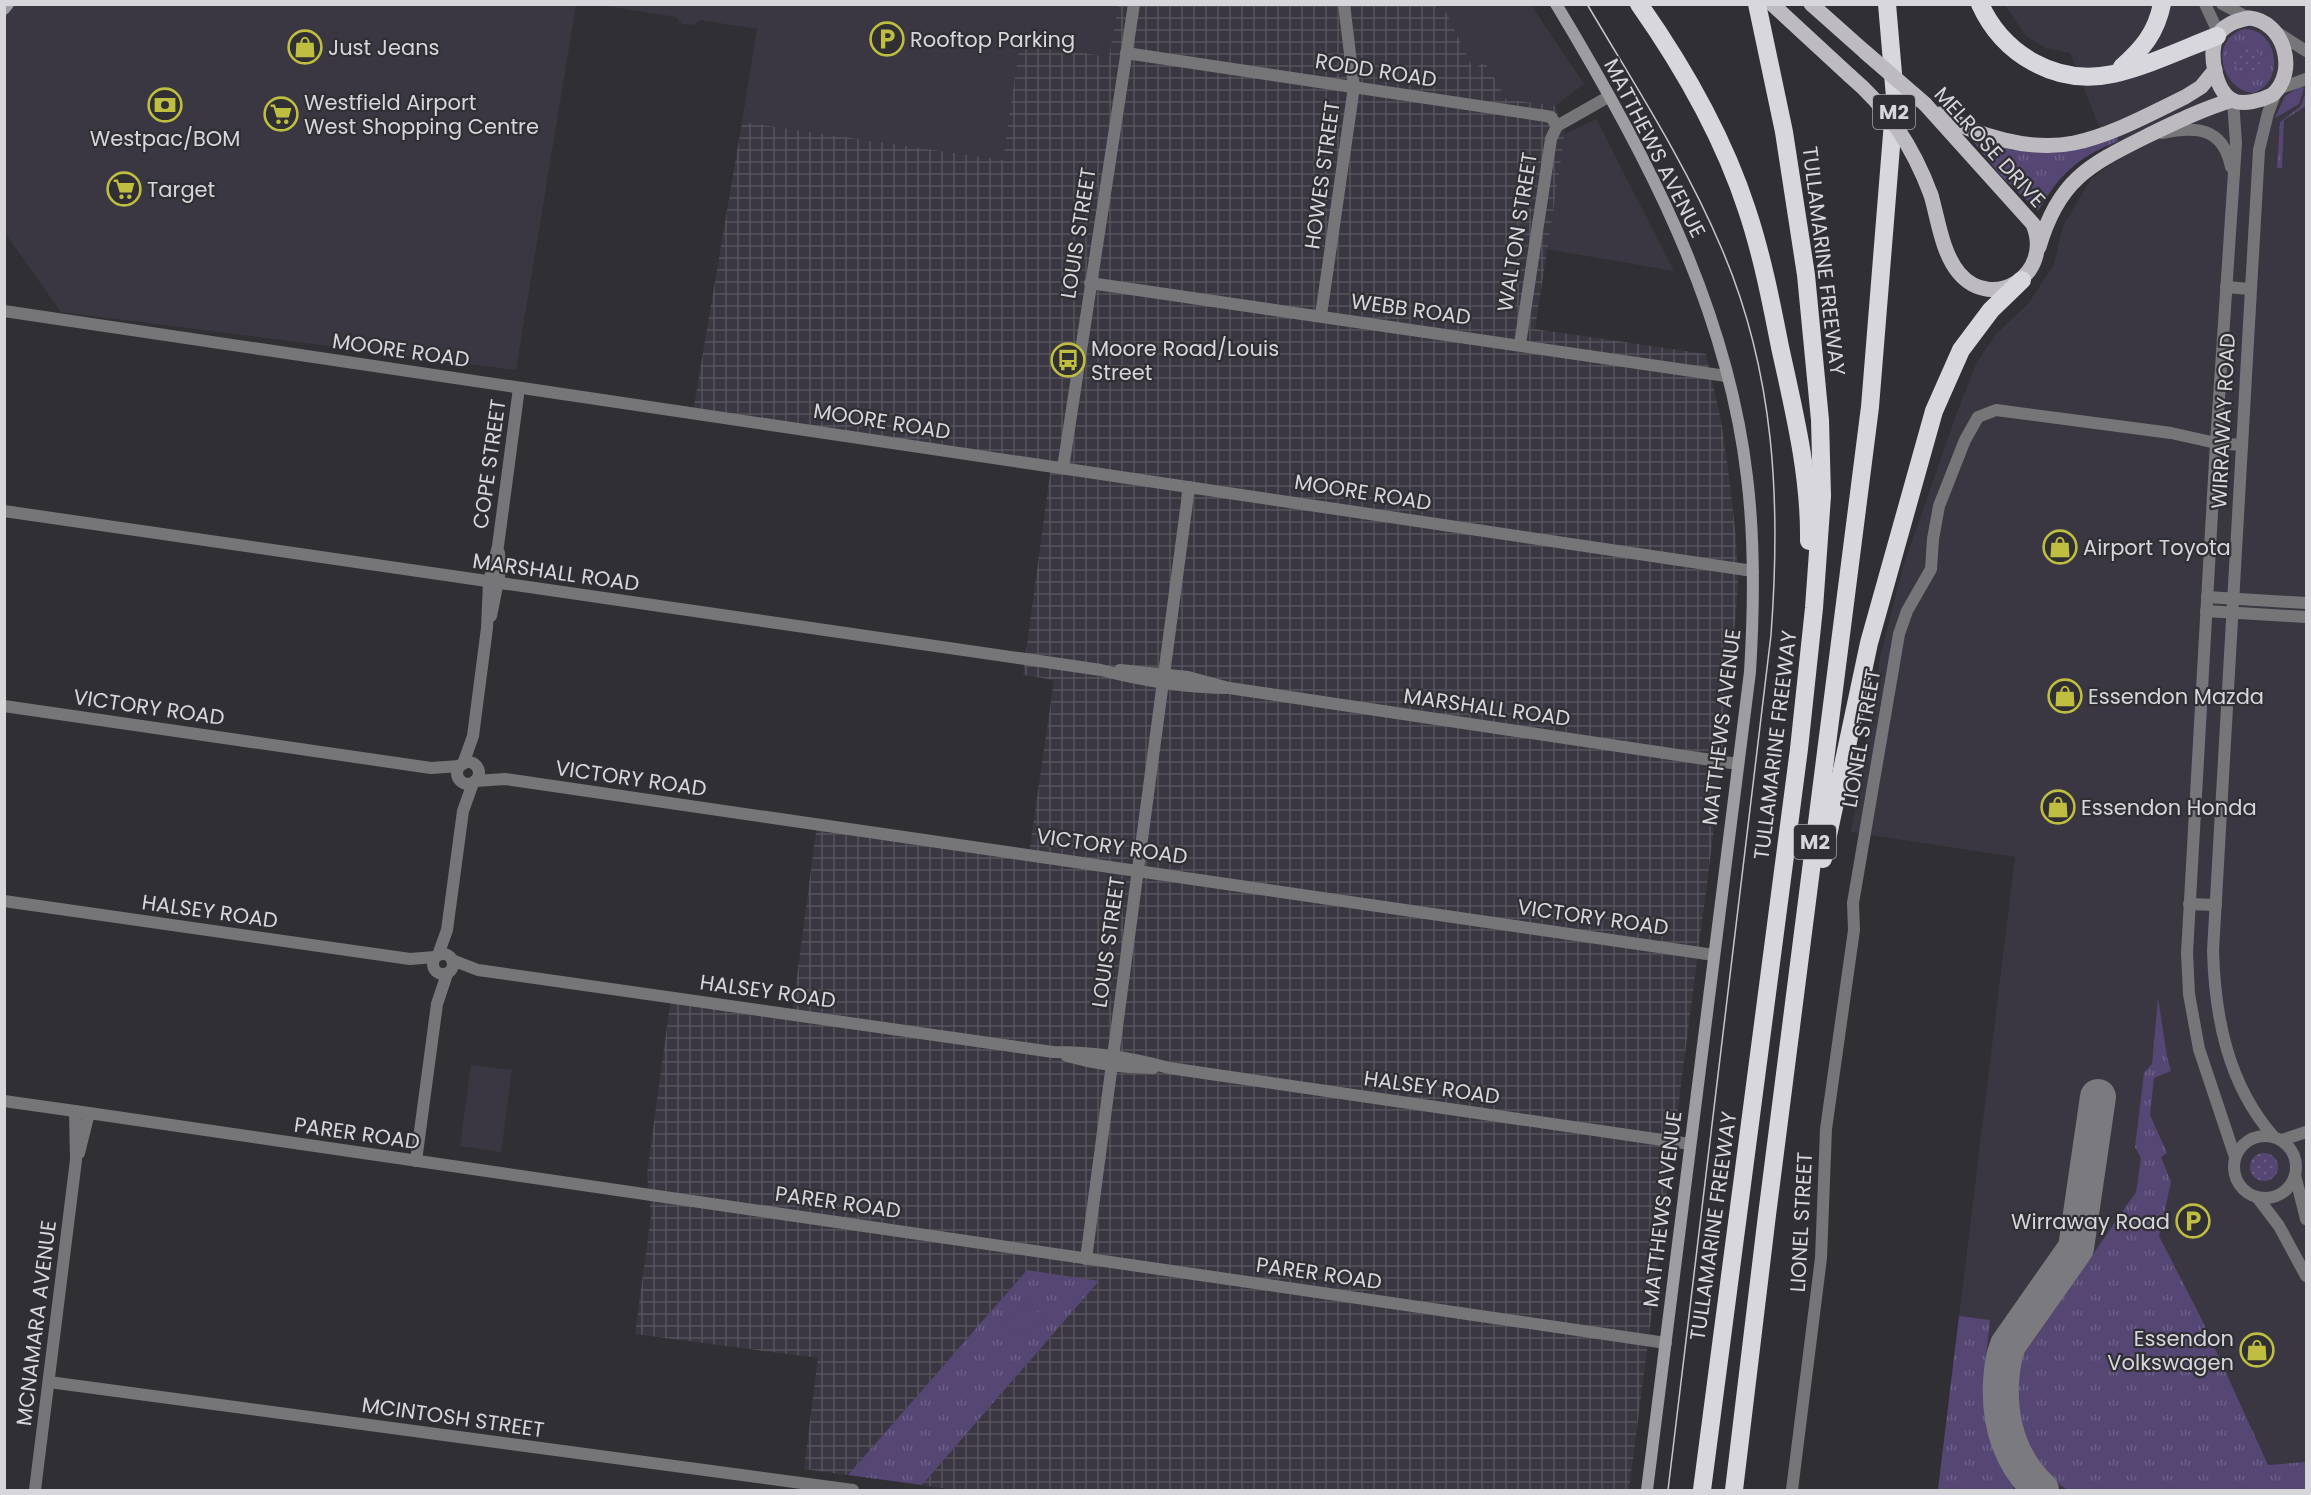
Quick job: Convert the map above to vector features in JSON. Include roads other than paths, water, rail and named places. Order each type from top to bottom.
[{"type":"highway","points":[[1639,4],[1700,100],[1717,136],[1747,208],[1770,294],[1802,450],[1809,531],[1799,749]]},
{"type":"highway","name":"TULLAMARINE FREEWAY","points":[[1701,1491],[1799,749],[1822,496],[1820,420],[1796,198],[1757,4]]},
{"type":"highway","name":"TULLAMARINE FREEWAY","points":[[1735,1491],[1872,396],[1894,97],[1887,4]]},
{"type":"highway","points":[[1980,4],[2000,38],[2028,60],[2071,75],[2114,74],[2218,35]]},
{"type":"highway","points":[[2114,74],[2148,41],[2156,27],[2162,4]]},
{"type":"highway","points":[[1788,1064],[1812,915],[1869,643],[1927,434],[1942,388],[1961,350],[1991,310],[2022,280]]},
{"type":"main road","points":[[4,9],[8,4]]},
{"type":"main road","name":"MATTHEWS AVENUE","points":[[1556,4],[1666,202],[1702,289],[1726,376],[1747,474],[1753,571],[1750,672],[1647,1491]]},
{"type":"main road","points":[[1772,4],[1869,91],[1896,127],[1913,154],[1931,195],[1953,265],[1964,278],[1977,285],[1996,288],[2022,280],[2035,262],[2051,215],[2076,178],[2103,158],[2189,115],[2232,100],[2258,100],[2277,90],[2283,75],[2285,58],[2281,40],[2275,30],[2263,21],[2249,18],[2232,23],[2218,35],[2214,49],[2215,70],[2224,91],[2232,100]]},
{"type":"main road","name":"MELROSE DRIVE","points":[[1810,4],[1924,104],[2029,218],[2036,237],[2035,262]]},
{"type":"main road","points":[[1924,104],[1947,118],[2002,139],[2043,145],[2073,144],[2185,97],[2201,87],[2215,70]]},
{"type":"street","name":"LOUIS STREET","points":[[1063,468],[1134,4]]},
{"type":"street","name":"HOWES STREET","points":[[1321,315],[1354,87],[1344,4]]},
{"type":"street","points":[[2205,4],[2218,35]]},
{"type":"street","points":[[2222,4],[2249,18]]},
{"type":"street","points":[[2275,30],[2288,42],[2307,51]]},
{"type":"street","name":"RODD ROAD","points":[[1126,53],[1546,116],[1551,117],[1557,126]]},
{"type":"street","points":[[2277,90],[2307,79]]},
{"type":"street","name":"WIRRAWAY ROAD","points":[[2277,90],[2268,113],[2259,150],[2214,974],[2223,1033],[2241,1091],[2278,1138]]},
{"type":"street","points":[[1557,126],[1608,97]]},
{"type":"street","name":"WIRRAWAY ROAD","points":[[2232,100],[2237,135],[2189,904],[2188,977],[2199,1049],[2235,1157]]},
{"type":"street","name":"WALTON STREET","points":[[1520,344],[1551,140],[1557,126]]},
{"type":"street","name":"WIRRAWAY ROAD","points":[[2150,135],[2188,130],[2210,133],[2224,146],[2233,180]]},
{"type":"street","name":"WEBB ROAD","points":[[1090,283],[1520,344],[1726,376]]},
{"type":"street","points":[[2226,287],[2250,289]]},
{"type":"street","name":"MOORE ROAD","points":[[4,310],[1753,571]]},
{"type":"street","name":"COPE STREET","points":[[416,1161],[519,388]]},
{"type":"street","name":"LIONEL STREET","points":[[1792,1491],[1821,1258],[1826,1129],[1854,930],[1853,903],[1899,634],[1907,612],[1932,567],[1934,530],[1944,491],[1965,440],[1978,417],[1989,411],[2005,411],[2178,434],[2216,443],[2242,444]]},
{"type":"street","name":"LOUIS STREET","points":[[1086,1258],[1189,487]]},
{"type":"street","name":"MARSHALL ROAD","points":[[4,511],[1163,678],[1188,688],[1229,688],[1738,764]]},
{"type":"street","points":[[2207,597],[2307,603]]},
{"type":"street","points":[[2206,612],[2307,617]]},
{"type":"street","name":"VICTORY ROAD","points":[[4,706],[1137,869],[1714,955]]},
{"type":"street","name":"HALSEY ROAD","points":[[4,901],[1690,1144]]},
{"type":"street","points":[[2189,904],[2216,905]]},
{"type":"street","name":"PARER ROAD","points":[[4,1101],[1666,1343]]},
{"type":"street","name":"MCNAMARA AVENUE","points":[[34,1491],[76,1160],[75,1111]]},
{"type":"street","name":"MCNAMARA AVENUE","points":[[76,1160],[89,1113]]},
{"type":"street","points":[[2307,1132],[2278,1138],[2263,1135],[2248,1140],[2235,1157],[2234,1172],[2239,1184],[2257,1197],[2279,1226],[2307,1276]]},
{"type":"street","points":[[2278,1138],[2294,1154],[2307,1219]]},
{"type":"street","points":[[2257,1197],[2281,1194],[2290,1186],[2296,1173],[2307,1160]]},
{"type":"street","name":"MCINTOSH STREET","points":[[49,1382],[853,1491]]},
{"type":"tram line","points":[[1587,4],[1675,154],[1721,247],[1739,294],[1753,342],[1763,389],[1774,486],[1774,585],[1771,635],[1668,1490]]},
{"type":"place","name":"Rooftop Parking","points":[[887,39]]},
{"type":"place","name":"Just Jeans","points":[[305,47]]},
{"type":"place","name":"Westpac/BOM","points":[[165,105]]},
{"type":"place","name":"Westfield Airport West Shopping Centre","points":[[281,114]]},
{"type":"place","name":"Target","points":[[124,189]]},
{"type":"place","name":"Moore Road/Louis Street","points":[[1068,360]]},
{"type":"place","name":"Airport Toyota","points":[[2060,547]]},
{"type":"place","name":"Essendon Mazda","points":[[2065,696]]},
{"type":"place","name":"Essendon Honda","points":[[2058,807]]},
{"type":"place","name":"Wirraway Road","points":[[2193,1221]]},
{"type":"place","name":"Essendon Volkswagen","points":[[2257,1350]]}]
